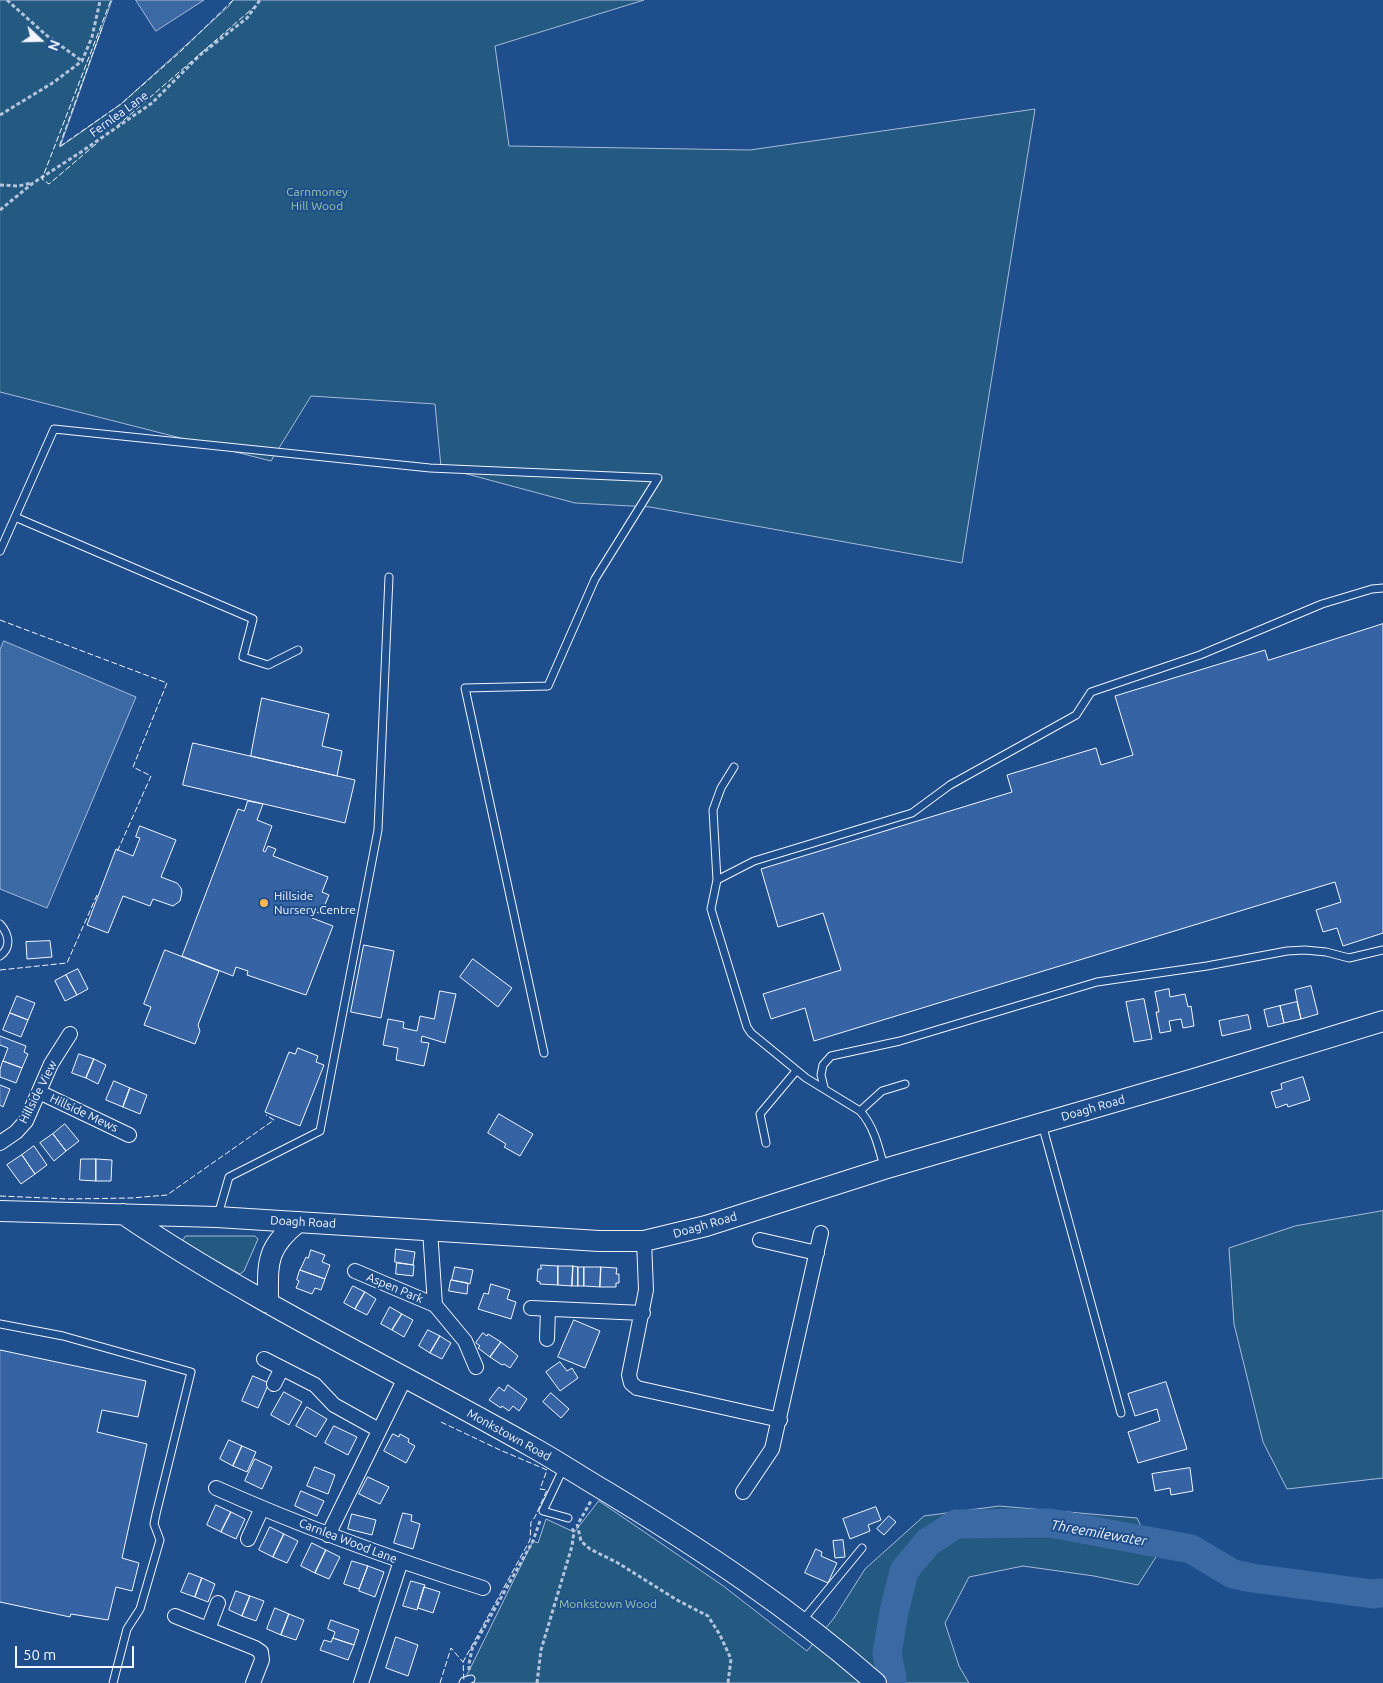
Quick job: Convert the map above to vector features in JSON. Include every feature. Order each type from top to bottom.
[{"type":"main road","name":"Doagh Road","points":[[0,1211],[217,1217],[599,1241],[644,1241],[706,1226],[884,1169],[1197,1078],[1383,1021]]},
{"type":"main road","name":"Monkstown Road","points":[[123,1214],[268,1303],[536,1449],[701,1550],[801,1621],[876,1683]]},
{"type":"main road","points":[[268,1303],[267,1271],[274,1247],[286,1232],[298,1222]]},
{"type":"street","name":"Hillside View","points":[[0,1143],[16,1132],[26,1121],[51,1064],[70,1034]]},
{"type":"street","name":"Hillside Mews","points":[[39,1092],[129,1134]]},
{"type":"street","name":"Aspen Park","points":[[430,1230],[435,1305]]},
{"type":"street","points":[[743,1492],[772,1450],[821,1233]]},
{"type":"street","points":[[760,1240],[816,1253]]},
{"type":"street","points":[[644,1241],[646,1290],[643,1313],[629,1375],[631,1384],[637,1388],[780,1420]]},
{"type":"street","name":"Aspen Park","points":[[355,1270],[435,1305],[465,1341],[476,1367]]},
{"type":"street","points":[[531,1308],[643,1313]]},
{"type":"street","points":[[547,1339],[548,1310]]},
{"type":"street","points":[[264,1359],[314,1384],[334,1404],[378,1430]]},
{"type":"street","points":[[274,1384],[282,1368]]},
{"type":"street","points":[[328,1535],[405,1378]]},
{"type":"street","name":"Carnlea Wood Lane","points":[[216,1488],[328,1535],[401,1562],[483,1588]]},
{"type":"street","points":[[248,1539],[262,1508]]},
{"type":"street","points":[[361,1683],[401,1562]]},
{"type":"street","points":[[208,1629],[218,1603]]},
{"type":"street","points":[[175,1616],[261,1652],[262,1660],[253,1683]]},
{"type":"lane","points":[[0,551],[54,429],[430,468],[658,478],[595,579],[548,686],[464,688],[544,1053]]},
{"type":"lane","points":[[15,517],[253,619],[243,658],[268,665],[298,650]]},
{"type":"lane","points":[[217,1217],[229,1177],[320,1131],[378,830],[389,577]]},
{"type":"lane","points":[[718,880],[754,861],[912,813],[950,784],[1076,715],[1091,692],[1200,656],[1322,604],[1372,589],[1383,588]]},
{"type":"lane","points":[[734,767],[720,788],[713,810],[718,880],[711,909],[747,1027],[751,1033],[796,1071],[860,1111],[867,1119],[877,1143],[884,1169]]},
{"type":"lane","points":[[0,924],[8,934],[8,945],[0,956]]},
{"type":"lane","points":[[824,1087],[821,1075],[823,1065],[832,1056],[900,1041],[1097,982],[1207,966],[1287,951],[1326,952],[1349,958],[1383,950]]},
{"type":"lane","points":[[766,1144],[760,1114],[796,1071]]},
{"type":"lane","points":[[860,1111],[882,1090],[905,1084]]},
{"type":"lane","points":[[1042,1123],[1121,1413]]},
{"type":"lane","points":[[0,1324],[63,1336],[191,1372],[154,1524],[160,1540],[140,1609],[127,1629],[113,1683]]},
{"type":"lane","points":[[565,1466],[543,1511],[568,1518]]},
{"type":"lane","points":[[801,1621],[862,1548]]},
{"type":"lane","points":[[463,1683],[464,1681],[471,1680]]},
{"type":"path","points":[[7,0],[46,35],[82,61]]},
{"type":"path","points":[[0,115],[54,82],[82,61],[97,19],[99,0]]},
{"type":"path","name":"Fernlea Lane","points":[[0,210],[33,183],[152,103],[200,55],[247,18],[260,0]]},
{"type":"path","points":[[0,185],[18,186],[33,183]]},
{"type":"path","points":[[599,1488],[578,1525],[581,1541],[590,1549],[618,1563],[677,1600],[708,1616],[720,1635],[731,1660],[728,1683]]},
{"type":"path","points":[[471,1680],[468,1664],[472,1649],[533,1542],[543,1511]]},
{"type":"path","points":[[568,1518],[578,1525]]},
{"type":"path","points":[[537,1683],[541,1650],[572,1546],[574,1532],[568,1518]]},
{"type":"green space","name":"Carnmoney Hill Wood","points":[[0,0],[112,0],[60,147],[121,104],[229,6],[233,0],[644,0],[495,46],[509,146],[750,150],[1035,109],[962,563],[650,507],[575,503],[441,467],[435,404],[311,396],[271,461],[0,392]]},
{"type":"green space","points":[[1383,1211],[1383,1478],[1287,1489],[1263,1442],[1234,1324],[1229,1248],[1295,1226]]},
{"type":"green space","points":[[186,1236],[255,1236],[258,1239],[244,1271],[240,1274],[184,1243],[183,1240]]},
{"type":"green space","name":"Monkstown Wood","points":[[599,1501],[722,1585],[807,1651],[834,1618],[865,1569],[924,1516],[999,1506],[1137,1518],[1156,1557],[1138,1585],[1094,1576],[1023,1566],[969,1577],[945,1623],[959,1666],[969,1683],[465,1683],[464,1681],[533,1541],[538,1543],[546,1519],[574,1532]]},
{"type":"shaded area","points":[[136,0],[204,0],[156,31]]},
{"type":"shaded area","points":[[4,641],[136,697],[47,908],[0,889],[0,650]]},
{"type":"building","points":[[1383,624],[1383,933],[1343,946],[1337,928],[1323,932],[1316,910],[1341,902],[1335,882],[814,1041],[805,1008],[771,1019],[763,994],[841,970],[823,913],[778,927],[761,869],[1012,792],[1007,775],[1096,748],[1101,765],[1133,755],[1115,696],[1265,650],[1268,660]]},
{"type":"building","points":[[262,698],[329,714],[322,746],[342,751],[337,776],[251,756]]},
{"type":"building","points":[[193,743],[355,780],[345,823],[183,785]]},
{"type":"building","name":"Hillside Nursery Centre","points":[[248,801],[263,804],[257,820],[272,826],[263,851],[265,852],[268,846],[276,849],[273,856],[328,877],[322,892],[329,895],[321,914],[314,911],[312,918],[333,926],[306,995],[247,975],[248,971],[236,967],[233,976],[182,956],[238,809],[244,811]]},
{"type":"building","points":[[140,826],[176,840],[161,877],[177,883],[181,888],[180,901],[173,906],[153,899],[150,906],[123,896],[108,933],[87,925],[116,849],[133,856],[140,838],[136,837]]},
{"type":"building","points":[[50,941],[52,957],[27,959],[26,942]]},
{"type":"building","points":[[364,945],[394,951],[381,1018],[351,1012]]},
{"type":"building","points":[[165,950],[219,971],[198,1025],[200,1031],[195,1044],[144,1025],[151,1007],[144,1004]]},
{"type":"building","points":[[473,959],[512,988],[498,1007],[460,977]]},
{"type":"building","points":[[78,969],[88,989],[77,995],[66,975]]},
{"type":"building","points":[[66,975],[77,995],[65,1001],[55,981]]},
{"type":"building","points":[[1311,986],[1318,1014],[1301,1019],[1295,990]]},
{"type":"building","points":[[1169,989],[1170,997],[1185,994],[1188,1007],[1191,1006],[1194,1026],[1183,1028],[1181,1019],[1169,1021],[1171,1031],[1160,1033],[1156,1012],[1159,1012],[1155,992]]},
{"type":"building","points":[[440,991],[456,994],[445,1043],[422,1036],[421,1042],[429,1043],[424,1066],[396,1060],[398,1048],[383,1045],[388,1019],[404,1022],[403,1028],[417,1031],[420,1016],[434,1019]]},
{"type":"building","points":[[17,996],[35,1003],[28,1020],[10,1013]]},
{"type":"building","points":[[1144,999],[1152,1039],[1134,1042],[1126,1002]]},
{"type":"building","points":[[1297,1002],[1301,1019],[1284,1023],[1280,1006]]},
{"type":"building","points":[[1280,1006],[1284,1023],[1268,1027],[1264,1010]]},
{"type":"building","points":[[10,1013],[28,1020],[21,1037],[3,1030]]},
{"type":"building","points":[[1248,1015],[1251,1029],[1222,1036],[1219,1021]]},
{"type":"building","points":[[0,1036],[26,1046],[24,1052],[28,1054],[22,1068],[3,1061],[8,1048],[0,1045]]},
{"type":"building","points":[[298,1048],[318,1056],[316,1062],[324,1065],[300,1126],[265,1112],[289,1052],[295,1054]]},
{"type":"building","points":[[79,1054],[94,1059],[86,1078],[72,1073]]},
{"type":"building","points":[[94,1059],[106,1065],[98,1084],[86,1078]]},
{"type":"building","points":[[3,1061],[22,1068],[16,1083],[0,1077]]},
{"type":"building","points":[[1303,1077],[1310,1100],[1288,1107],[1287,1104],[1276,1108],[1271,1092],[1282,1089],[1281,1084]]},
{"type":"building","points":[[114,1081],[130,1088],[123,1107],[106,1100]]},
{"type":"building","points":[[0,1085],[10,1089],[3,1107],[0,1105]]},
{"type":"building","points":[[130,1088],[147,1095],[140,1114],[123,1107]]},
{"type":"building","points":[[499,1114],[533,1134],[520,1156],[504,1147],[506,1144],[488,1133]]},
{"type":"building","points":[[65,1124],[79,1141],[66,1151],[53,1134]]},
{"type":"building","points":[[53,1134],[66,1151],[54,1161],[40,1143]]},
{"type":"building","points":[[34,1146],[47,1165],[35,1174],[22,1155]]},
{"type":"building","points":[[22,1155],[35,1174],[21,1184],[7,1165]]},
{"type":"building","points":[[81,1159],[96,1159],[96,1181],[80,1180]]},
{"type":"building","points":[[96,1159],[112,1160],[111,1181],[96,1181]]},
{"type":"building","points":[[396,1249],[415,1252],[413,1265],[395,1262]]},
{"type":"building","points":[[311,1250],[325,1255],[322,1262],[330,1265],[325,1279],[300,1270]]},
{"type":"building","points":[[397,1263],[414,1265],[413,1276],[396,1274]]},
{"type":"building","points":[[541,1265],[558,1266],[558,1285],[540,1284],[537,1281],[538,1269],[541,1269]]},
{"type":"building","points":[[558,1266],[573,1266],[572,1286],[558,1285]]},
{"type":"building","points":[[573,1266],[578,1267],[578,1286],[572,1286]]},
{"type":"building","points":[[455,1267],[473,1270],[470,1284],[452,1280]]},
{"type":"building","points":[[578,1267],[584,1267],[584,1286],[578,1286]]},
{"type":"building","points":[[584,1267],[601,1267],[600,1287],[584,1286]]},
{"type":"building","points":[[601,1267],[617,1268],[616,1274],[619,1274],[619,1283],[616,1283],[616,1287],[600,1287]]},
{"type":"building","points":[[300,1270],[325,1279],[321,1290],[315,1288],[312,1294],[296,1288]]},
{"type":"building","points":[[451,1280],[468,1283],[467,1294],[449,1291]]},
{"type":"building","points":[[491,1284],[510,1290],[507,1299],[516,1302],[511,1319],[478,1309],[484,1293],[488,1294]]},
{"type":"building","points":[[353,1286],[365,1292],[355,1309],[344,1303]]},
{"type":"building","points":[[365,1292],[376,1299],[367,1315],[355,1309]]},
{"type":"building","points":[[390,1307],[402,1314],[392,1330],[381,1324]]},
{"type":"building","points":[[402,1314],[413,1320],[404,1337],[392,1330]]},
{"type":"building","points":[[574,1320],[600,1331],[585,1368],[558,1357]]},
{"type":"building","points":[[428,1330],[440,1336],[430,1353],[419,1346]]},
{"type":"building","points":[[483,1333],[501,1342],[490,1357],[478,1348],[480,1346],[476,1343]]},
{"type":"building","points":[[440,1336],[451,1343],[442,1359],[430,1353]]},
{"type":"building","points":[[501,1342],[518,1356],[510,1368],[490,1357]]},
{"type":"building","points":[[0,1350],[146,1381],[138,1417],[102,1410],[97,1432],[147,1444],[122,1558],[139,1563],[132,1591],[116,1587],[108,1620],[71,1614],[70,1617],[0,1602]]},
{"type":"building","points":[[560,1362],[567,1371],[572,1368],[578,1378],[560,1391],[546,1372]]},
{"type":"building","points":[[253,1376],[269,1383],[258,1408],[242,1401]]},
{"type":"building","points":[[1166,1382],[1187,1449],[1138,1463],[1128,1432],[1160,1421],[1157,1409],[1135,1416],[1128,1394]]},
{"type":"building","points":[[508,1385],[527,1399],[519,1411],[513,1406],[509,1411],[489,1400],[499,1387],[504,1391]]},
{"type":"building","points":[[284,1392],[302,1402],[289,1425],[271,1415]]},
{"type":"building","points":[[551,1393],[569,1409],[561,1418],[543,1402]]},
{"type":"building","points":[[307,1407],[327,1419],[316,1437],[296,1426]]},
{"type":"building","points":[[334,1426],[357,1437],[348,1455],[325,1443]]},
{"type":"building","points":[[393,1434],[399,1437],[400,1434],[409,1439],[408,1442],[415,1446],[406,1463],[384,1451]]},
{"type":"building","points":[[229,1440],[242,1446],[233,1466],[220,1459]]},
{"type":"building","points":[[242,1446],[256,1452],[247,1472],[233,1466]]},
{"type":"building","points":[[255,1459],[272,1467],[262,1489],[245,1481]]},
{"type":"building","points":[[315,1467],[335,1475],[328,1494],[307,1486]]},
{"type":"building","points":[[1190,1468],[1193,1491],[1171,1495],[1170,1488],[1155,1491],[1152,1474]]},
{"type":"building","points":[[368,1477],[389,1487],[380,1504],[359,1494]]},
{"type":"building","points":[[301,1491],[324,1501],[317,1516],[295,1506]]},
{"type":"building","points":[[216,1505],[231,1512],[221,1532],[207,1525]]},
{"type":"building","points":[[876,1507],[881,1520],[868,1525],[870,1531],[850,1539],[843,1519]]},
{"type":"building","points":[[231,1512],[245,1519],[236,1539],[221,1532]]},
{"type":"building","points":[[403,1513],[412,1515],[411,1521],[420,1524],[413,1549],[394,1543]]},
{"type":"building","points":[[352,1514],[376,1520],[372,1535],[348,1529]]},
{"type":"building","points":[[889,1516],[896,1522],[884,1535],[877,1529]]},
{"type":"building","points":[[270,1527],[284,1534],[273,1557],[259,1550]]},
{"type":"building","points":[[284,1534],[298,1541],[287,1563],[273,1557]]},
{"type":"building","points":[[843,1540],[845,1557],[835,1558],[833,1541]]},
{"type":"building","points":[[312,1543],[326,1550],[315,1573],[301,1566]]},
{"type":"building","points":[[816,1549],[822,1552],[821,1556],[837,1563],[828,1583],[805,1573]]},
{"type":"building","points":[[326,1550],[340,1557],[329,1579],[315,1573]]},
{"type":"building","points":[[352,1561],[368,1566],[359,1589],[344,1584]]},
{"type":"building","points":[[368,1566],[384,1572],[375,1597],[359,1591]]},
{"type":"building","points":[[189,1573],[202,1578],[195,1597],[181,1592]]},
{"type":"building","points":[[202,1578],[215,1584],[208,1602],[195,1597]]},
{"type":"building","points":[[411,1581],[425,1585],[417,1610],[403,1606]]},
{"type":"building","points":[[424,1587],[440,1592],[433,1613],[418,1608]]},
{"type":"building","points":[[236,1591],[250,1596],[242,1616],[229,1610]]},
{"type":"building","points":[[250,1596],[264,1601],[256,1621],[242,1616]]},
{"type":"building","points":[[275,1608],[289,1614],[281,1635],[267,1629]]},
{"type":"building","points":[[289,1614],[304,1620],[296,1640],[281,1635]]},
{"type":"building","points":[[331,1620],[359,1630],[354,1645],[333,1638],[335,1632],[328,1629]]},
{"type":"building","points":[[396,1637],[418,1645],[408,1676],[386,1668]]},
{"type":"building","points":[[333,1638],[354,1645],[348,1660],[320,1650],[324,1640],[331,1642]]},
{"type":"waterway","name":"Threemilewater","points":[[892,1678],[887,1653],[904,1571],[928,1542],[956,1524],[1050,1523],[1191,1549],[1233,1574],[1252,1578],[1373,1594],[1383,1593]]},
{"type":"fence","points":[[96,144],[49,184],[42,179],[111,0]]},
{"type":"fence","points":[[102,28],[59,147],[121,104],[179,53],[233,0]]},
{"type":"fence","points":[[117,126],[253,8]]},
{"type":"fence","points":[[0,620],[167,683],[133,767],[151,776],[117,852]]},
{"type":"fence","points":[[0,970],[67,963],[97,895]]},
{"type":"fence","points":[[0,1196],[68,1199],[131,1198],[167,1195],[274,1120],[266,1115]]},
{"type":"fence","points":[[441,1422],[547,1470],[540,1489],[547,1490],[531,1522],[530,1540],[463,1662],[464,1682]]},
{"type":"fence","points":[[440,1683],[451,1648],[463,1662]]},
{"type":"place","name":"Hillside Nursery Centre","points":[[264,903]]}]
